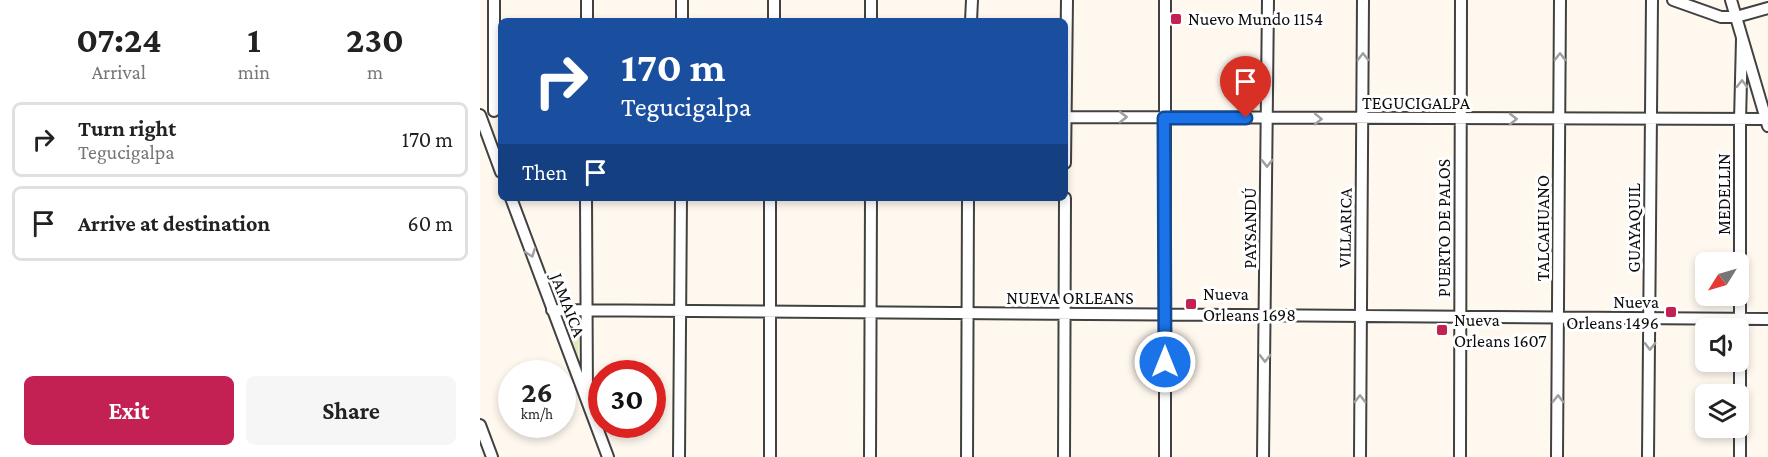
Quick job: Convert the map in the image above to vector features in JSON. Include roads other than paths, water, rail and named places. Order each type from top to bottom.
[{"type":"street","points":[[494,0],[498,111],[480,113],[498,164]]},
{"type":"street","points":[[587,0],[587,18]]},
{"type":"street","points":[[682,0],[682,18]]},
{"type":"street","points":[[774,0],[774,18]]},
{"type":"street","points":[[871,0],[871,18]]},
{"type":"street","points":[[971,18],[972,0]]},
{"type":"street","points":[[1067,0],[1067,18]]},
{"type":"street","points":[[1165,457],[1166,0]]},
{"type":"street","name":"PAYSANDÚ","points":[[1263,457],[1268,0]]},
{"type":"street","name":"VILLARICA","points":[[1360,457],[1363,0]]},
{"type":"street","name":"PUERTO DE PALOS","points":[[1460,457],[1461,0]]},
{"type":"street","name":"TALCAHUANO","points":[[1557,457],[1560,0]]},
{"type":"street","name":"GUAYAQUIL","points":[[1648,457],[1652,0]]},
{"type":"street","points":[[1672,0],[1720,17],[1736,17],[1768,8]]},
{"type":"street","points":[[1731,0],[1742,39],[1763,89],[1767,122]]},
{"type":"street","name":"MEDELLIN","points":[[1742,39],[1740,120],[1742,318]]},
{"type":"street","name":"TEGUCIGALPA","points":[[1068,117],[1740,120],[1767,122]]},
{"type":"street","name":"JAMAICA","points":[[512,201],[608,457]]},
{"type":"street","points":[[586,201],[587,403]]},
{"type":"street","points":[[679,457],[681,201]]},
{"type":"street","points":[[770,201],[770,457]]},
{"type":"street","points":[[870,457],[871,201]]},
{"type":"street","points":[[967,457],[968,201]]},
{"type":"street","points":[[1064,457],[1065,201]]},
{"type":"street","name":"NUEVA ORLEANS","points":[[552,310],[1695,318]]},
{"type":"street","name":"NUEVA ORLEANS","points":[[1749,319],[1768,319]]},
{"type":"street","name":"MEDELLIN","points":[[1740,457],[1741,372]]},
{"type":"street","points":[[480,425],[492,457]]},
{"type":"place","name":"Nuevo Mundo 1154","points":[[1176,19]]},
{"type":"place","name":"Nueva Orleans 1698","points":[[1191,304]]},
{"type":"place","name":"Nueva Orleans 1496","points":[[1671,312]]},
{"type":"place","name":"Nueva Orleans 1607","points":[[1442,330]]}]
